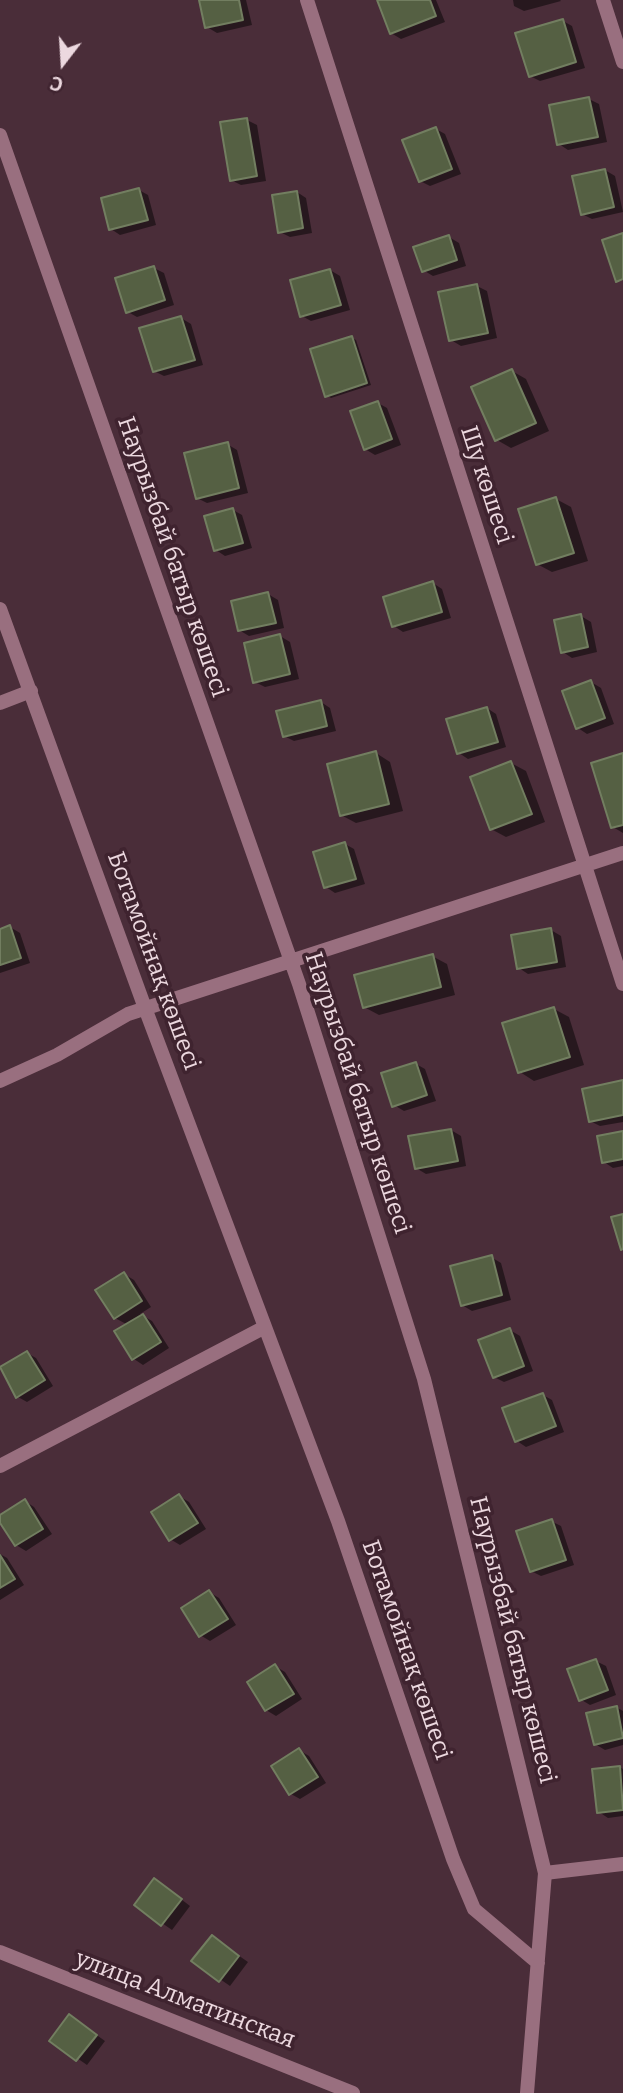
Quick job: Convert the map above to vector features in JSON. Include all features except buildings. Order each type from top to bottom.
[{"type":"street","name":"Шу көшесі","points":[[307,0],[623,984]]},
{"type":"street","points":[[603,0],[623,62]]},
{"type":"street","name":"Наурызбай батыр көшесі","points":[[0,135],[291,961],[424,1379],[545,1874],[527,2093]]},
{"type":"street","name":"Ботамойнақ көшесі","points":[[0,609],[145,1008],[338,1521],[449,1846],[474,1909],[538,1962]]},
{"type":"street","points":[[0,703],[31,691]]},
{"type":"street","points":[[0,1080],[57,1055],[128,1014],[623,853]]},
{"type":"street","points":[[0,1466],[265,1327]]},
{"type":"street","points":[[545,1874],[623,1864]]},
{"type":"street","name":"улица Алматинская","points":[[0,1952],[353,2093]]}]
